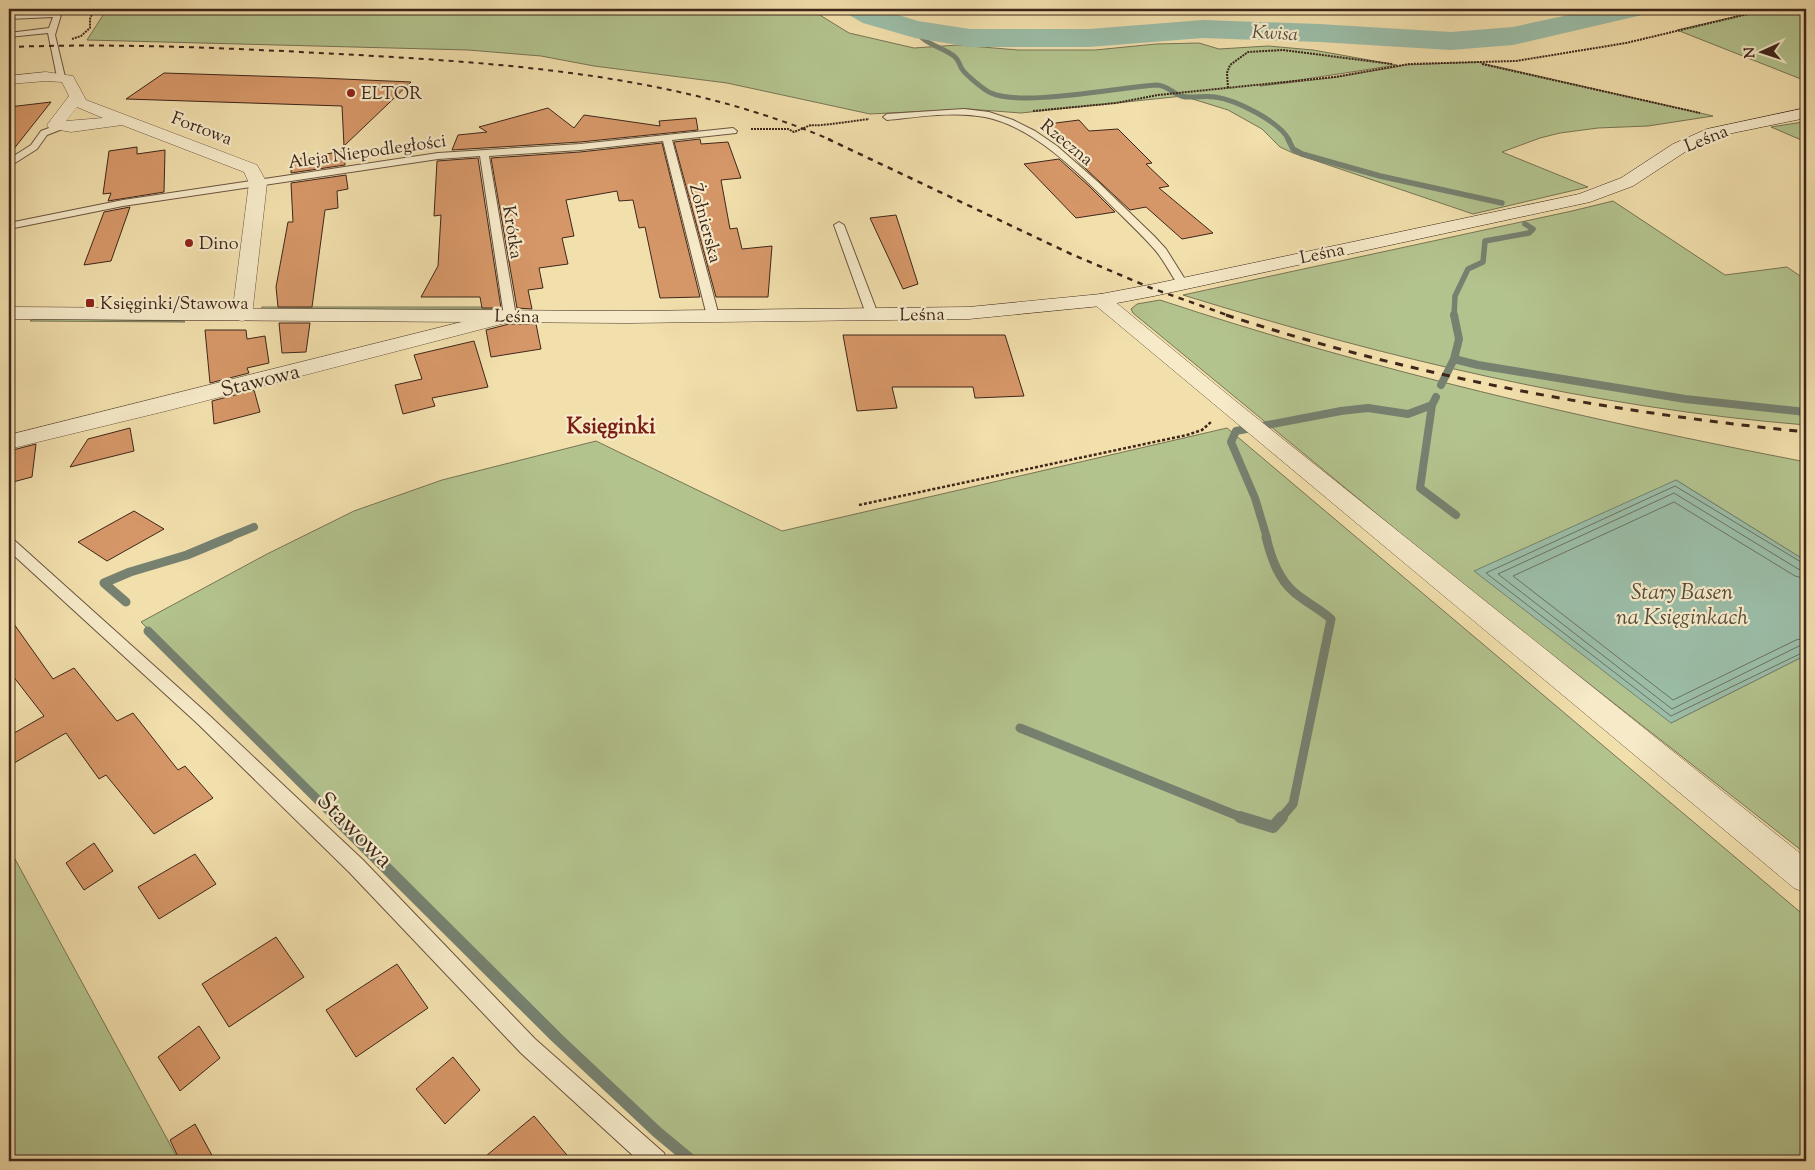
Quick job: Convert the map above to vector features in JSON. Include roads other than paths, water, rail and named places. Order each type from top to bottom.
[{"type":"street","points":[[9,80],[60,77]]},
{"type":"street","name":"Fortowa","points":[[60,77],[68,79],[80,103],[251,169],[258,183]]},
{"type":"street","points":[[62,126],[54,125],[77,96]]},
{"type":"street","name":"Leśna","points":[[9,313],[713,316],[1012,311],[1101,300],[1183,284],[1584,198],[1627,182],[1679,148],[1714,132],[1774,118],[1806,114]]},
{"type":"street","name":"Fortowa","points":[[62,126],[71,127],[124,120]]},
{"type":"street","points":[[242,315],[258,183]]},
{"type":"street","points":[[1101,300],[1222,402],[1806,878]]},
{"type":"street","name":"Stawowa","points":[[9,442],[510,316]]},
{"type":"lane","points":[[9,17],[57,15],[52,35],[60,77]]},
{"type":"lane","points":[[9,35],[53,30]]},
{"type":"lane","name":"Rzeczna","points":[[887,117],[953,113],[989,114],[1007,119],[1021,126],[1055,150],[1077,169],[1156,244],[1183,284]]},
{"type":"lane","points":[[12,161],[34,147],[44,133],[62,126]]},
{"type":"lane","name":"Aleja Niepodległości","points":[[9,226],[124,203],[438,156],[667,139],[733,131]]},
{"type":"lane","name":"Żołnierska","points":[[667,139],[713,316]]},
{"type":"lane","name":"Krótka","points":[[484,153],[510,316]]},
{"type":"lane","points":[[839,225],[872,314]]},
{"type":"lane","name":"Stawowa","points":[[9,542],[204,720],[356,866],[528,1046],[656,1161]]},
{"type":"water","name":"Stary Basen na Księginkach","points":[[1676,480],[1806,561],[1806,655],[1671,723],[1474,571]]},
{"type":"waterway","name":"Kwisa","points":[[859,9],[873,17],[915,29],[970,38],[1089,38],[1203,29],[1319,33],[1451,41],[1513,36],[1632,9]]},
{"type":"waterway","points":[[915,29],[923,39],[954,56],[967,75],[991,93],[1005,97],[1047,97],[1160,85],[1181,96],[1215,97],[1234,102],[1267,119],[1284,133],[1289,140]]},
{"type":"waterway","points":[[1288,139],[1293,149],[1302,154],[1380,176],[1502,203]]},
{"type":"waterway","points":[[1454,315],[1455,296],[1468,269],[1483,262],[1485,241],[1529,233],[1533,229],[1525,224]]},
{"type":"waterway","points":[[1454,315],[1459,339],[1454,359]]},
{"type":"waterway","points":[[1441,385],[1454,359]]},
{"type":"waterway","points":[[1454,359],[1478,365],[1685,399],[1806,412]]},
{"type":"waterway","points":[[1432,405],[1436,397]]},
{"type":"waterway","points":[[1267,538],[1255,498],[1231,442],[1236,431],[1341,411],[1368,408],[1408,414],[1432,405]]},
{"type":"waterway","points":[[1432,405],[1420,488],[1456,515]]},
{"type":"waterway","points":[[227,538],[254,527]]},
{"type":"waterway","points":[[126,602],[104,583],[130,572],[187,555],[230,537]]},
{"type":"waterway","points":[[1266,537],[1273,560],[1284,581],[1295,593],[1331,619],[1293,804],[1281,818]]},
{"type":"waterway","points":[[148,631],[336,818]]},
{"type":"waterway","points":[[1020,728],[1242,818]]},
{"type":"waterway","points":[[335,817],[557,1038],[657,1132],[692,1161]]},
{"type":"waterway","points":[[1242,818],[1273,827],[1282,817]]},
{"type":"railway","points":[[9,47],[133,46],[215,48],[464,62],[527,68],[651,86],[712,100],[772,118],[831,140]]},
{"type":"railway","points":[[828,139],[1071,254],[1151,288],[1230,316]]},
{"type":"railway","points":[[1226,315],[1369,357],[1513,389],[1659,414],[1806,432]]},
{"type":"place","name":"ELTOR","points":[[351,93]]},
{"type":"place","name":"Dino","points":[[189,243]]},
{"type":"place","name":"Księginki/Stawowa","points":[[90,303]]},
{"type":"district","name":"Księginki","points":[[611,425]]}]
